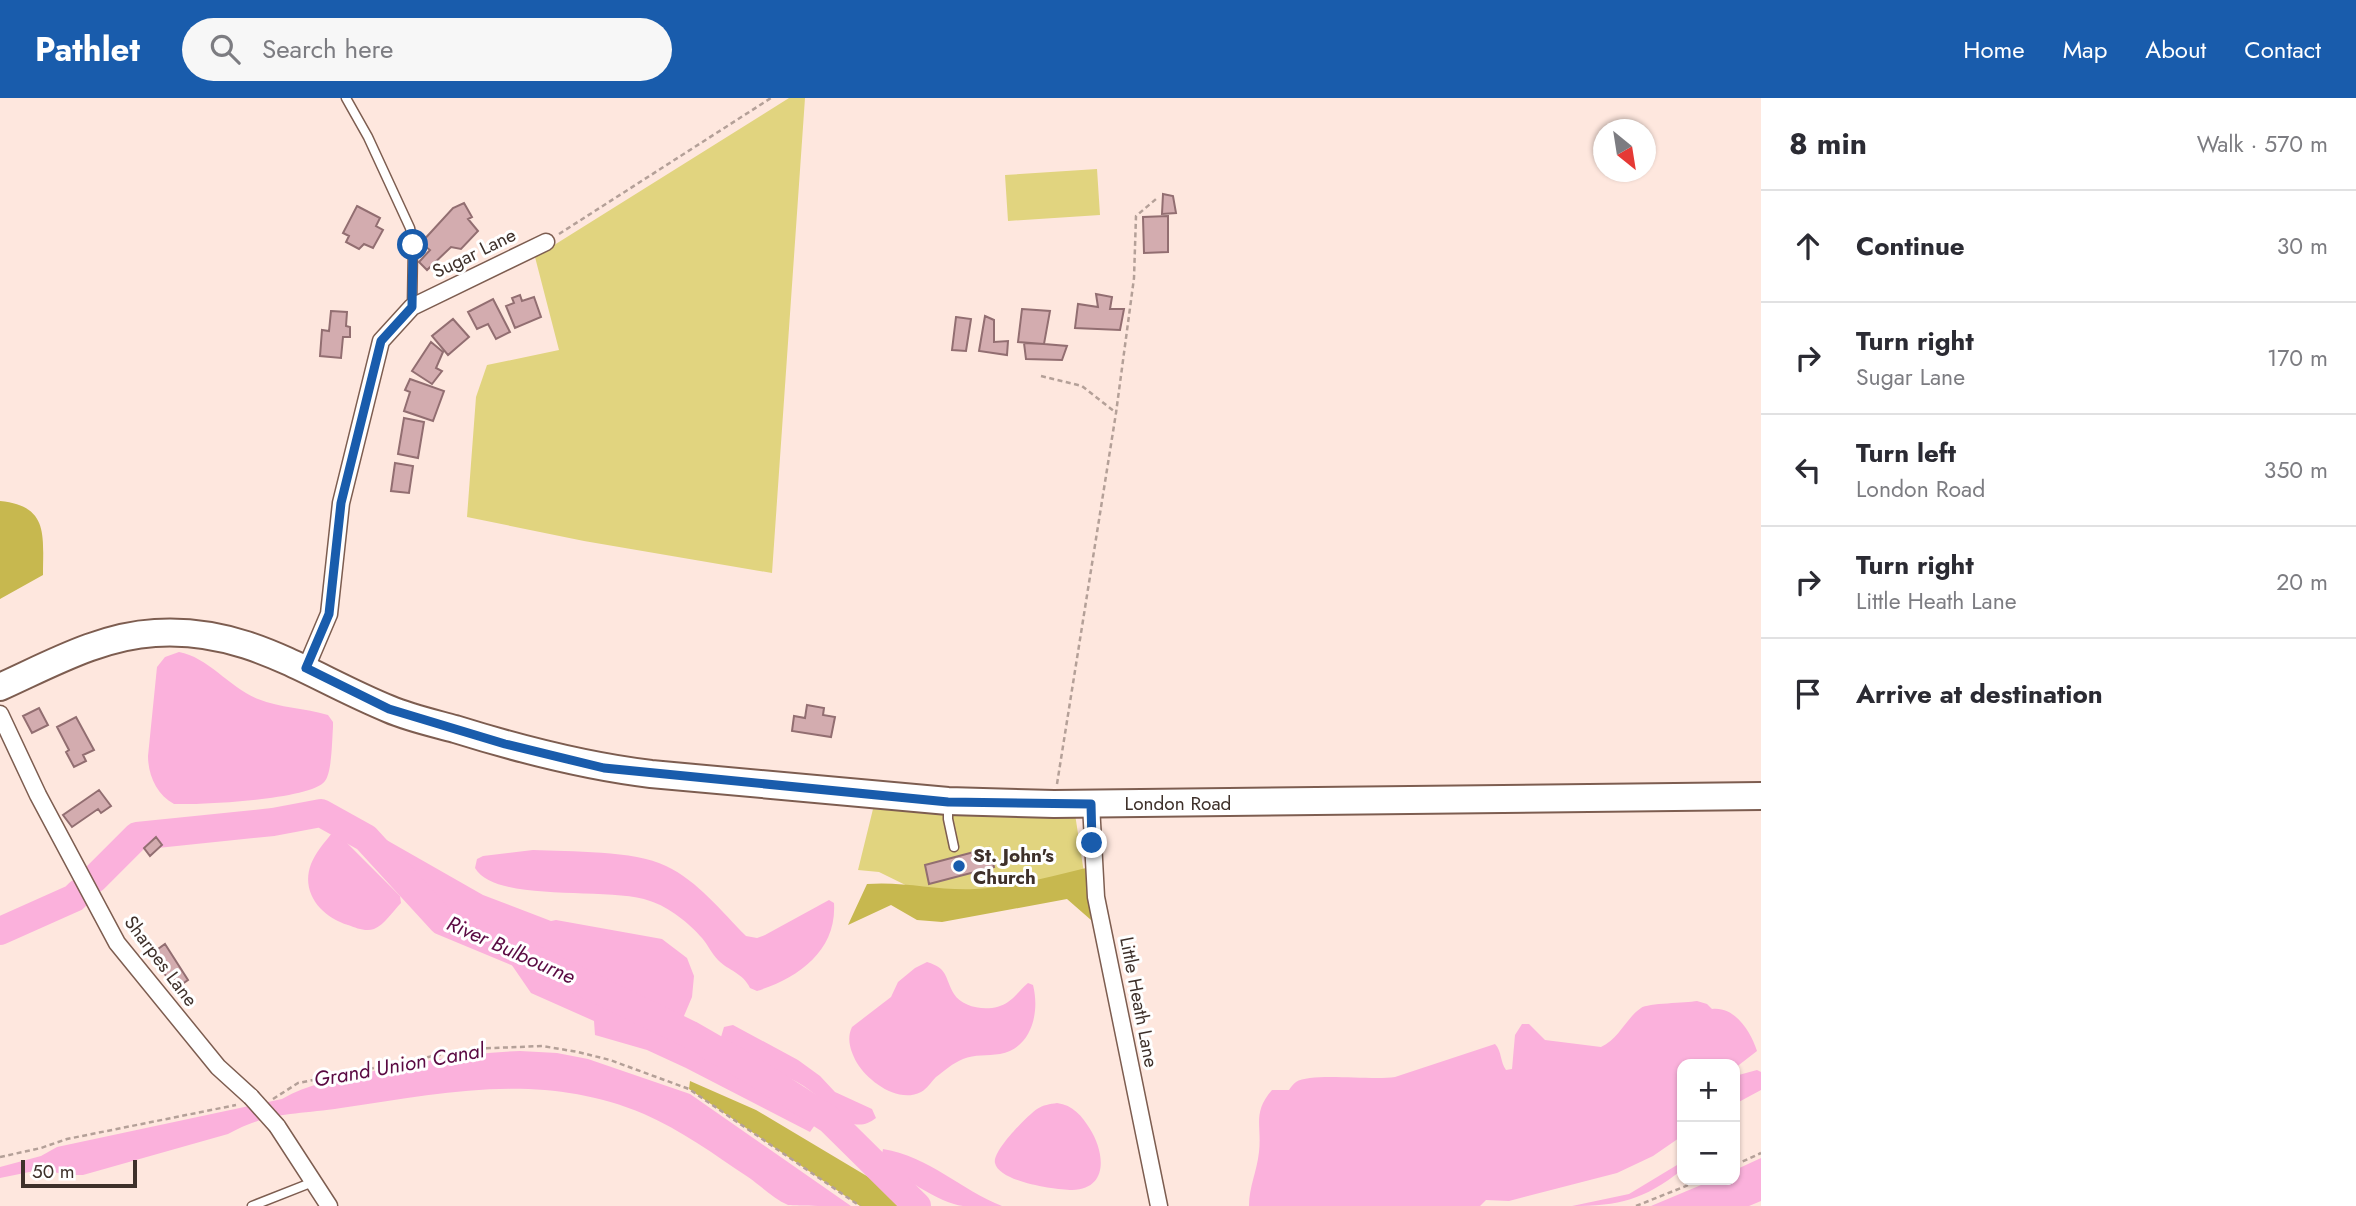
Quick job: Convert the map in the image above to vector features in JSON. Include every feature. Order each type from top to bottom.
[{"type":"main road","name":"London Road","points":[[0,687],[103,642],[152,633],[203,634],[248,644],[306,668],[389,709],[505,744],[604,768],[948,802],[1091,804],[1761,796]]},
{"type":"street","name":"Sugar Lane","points":[[306,668],[329,614],[341,503],[381,341],[412,307],[546,242]]},
{"type":"street","name":"Sharpes Lane","points":[[0,714],[37,795],[117,943],[219,1068],[254,1100],[277,1126],[329,1206]]},
{"type":"street","name":"Little Heath Lane","points":[[1091,804],[1096,897],[1158,1206]]},
{"type":"lane","points":[[346,98],[368,137],[410,228],[413,245],[412,307]]},
{"type":"lane","points":[[948,802],[948,819],[954,847]]},
{"type":"lane","points":[[252,1206],[313,1182]]},
{"type":"path","name":"Sugar Lane","points":[[546,242],[772,98]]},
{"type":"path","points":[[1054,804],[1116,413],[1134,278],[1136,216],[1156,199]]},
{"type":"path","points":[[1041,376],[1082,386],[1116,413]]},
{"type":"path","points":[[0,1157],[67,1139],[275,1098],[298,1083],[458,1051],[542,1046],[611,1060],[689,1089],[860,1206]]},
{"type":"path","points":[[1740,1163],[1761,1153]]},
{"type":"path","points":[[1636,1206],[1688,1185]]},
{"type":"shaded area","points":[[789,98],[805,98],[772,573],[584,541],[467,517],[476,397],[487,365],[559,350],[535,257]]},
{"type":"shaded area","points":[[1097,169],[1100,215],[1008,221],[1005,175]]},
{"type":"shaded area","points":[[0,501],[16,504],[35,516],[42,535],[43,575],[0,599]]},
{"type":"shaded area","points":[[179,652],[200,660],[258,699],[328,715],[333,727],[330,763],[325,781],[299,793],[254,800],[174,804],[168,800],[155,784],[148,756],[157,667],[165,657]]},
{"type":"shaded area","name":"St. John's Church","points":[[873,809],[955,815],[1075,814],[1084,873],[934,899],[879,872],[858,870]]},
{"type":"shaded area","points":[[332,833],[338,834],[400,896],[401,903],[374,929],[361,929],[338,921],[322,910],[311,894],[308,875],[311,864]]},
{"type":"shaded area","points":[[383,838],[483,895],[551,921],[662,939],[687,958],[694,976],[692,997],[681,1023],[580,973],[456,918],[438,905],[378,843]]},
{"type":"shaded area","points":[[533,850],[620,854],[666,866],[699,888],[746,936],[757,938],[765,935],[829,900],[834,903],[833,920],[822,949],[812,960],[787,979],[757,991],[718,960],[685,921],[657,904],[632,897],[505,886],[487,879],[475,868],[477,859],[483,856]]},
{"type":"shaded area","points":[[1086,868],[1091,920],[1067,899],[942,922],[917,920],[891,905],[848,925],[867,884],[948,889],[989,888]]},
{"type":"shaded area","points":[[507,958],[668,1028],[722,1059],[817,1122],[810,1132],[647,1050],[595,1035],[594,1021],[531,993]]},
{"type":"shaded area","points":[[927,962],[943,971],[958,999],[979,1008],[995,1008],[1011,1000],[1028,983],[1033,985],[1034,1017],[1026,1037],[1011,1050],[963,1059],[936,1077],[921,1092],[903,1095],[884,1089],[868,1077],[857,1063],[849,1036],[852,1027],[891,997],[898,982]]},
{"type":"shaded area","points":[[1697,1001],[1712,1009],[1728,1012],[1741,1022],[1757,1051],[1740,1064],[1740,1059],[1677,1059],[1677,1139],[1653,1156],[1617,1173],[1509,1201],[1486,1200],[1480,1206],[1249,1206],[1259,1152],[1260,1113],[1272,1090],[1289,1090],[1296,1082],[1304,1079],[1395,1077],[1495,1044],[1506,1070],[1512,1069],[1515,1035],[1522,1024],[1529,1024],[1545,1040],[1601,1047],[1613,1039],[1641,1008]]},
{"type":"shaded area","points":[[733,1025],[798,1060],[820,1076],[835,1092],[872,1109],[876,1118],[863,1124],[849,1123],[804,1086],[748,1056],[721,1037],[724,1027]]},
{"type":"shaded area","points":[[520,1051],[557,1053],[588,1059],[690,1094],[851,1206],[788,1205],[698,1143],[644,1114],[606,1101],[531,1089],[456,1092],[283,1115],[257,1121],[228,1134],[83,1175],[65,1175],[44,1169],[0,1178],[0,1167],[41,1156],[57,1147],[282,1099],[312,1086],[364,1073],[442,1059]]},
{"type":"shaded area","points":[[1757,1070],[1761,1072],[1761,1090],[1740,1101],[1740,1075]]},
{"type":"shaded area","points":[[690,1081],[756,1110],[917,1206],[860,1206],[689,1089]]},
{"type":"shaded area","points":[[1057,1103],[1068,1106],[1080,1116],[1095,1138],[1100,1167],[1093,1183],[1084,1188],[1064,1190],[1029,1184],[1006,1175],[995,1163],[1004,1142],[1026,1119],[1039,1108]]},
{"type":"shaded area","points":[[883,1149],[916,1159],[1002,1206],[963,1206],[942,1200],[908,1180],[881,1159]]},
{"type":"shaded area","points":[[1761,1158],[1761,1201],[1749,1206],[1651,1206],[1701,1185],[1740,1185],[1740,1168]]},
{"type":"shaded area","points":[[1677,1165],[1677,1174],[1643,1195],[1618,1203],[1572,1206],[1629,1194]]},
{"type":"building","points":[[1163,194],[1173,196],[1176,213],[1162,214]]},
{"type":"building","points":[[464,203],[472,217],[468,219],[478,231],[461,249],[451,247],[427,270],[419,262],[430,250],[421,243],[453,208]]},
{"type":"building","points":[[357,206],[380,218],[376,226],[383,230],[373,248],[364,244],[359,249],[346,242],[349,236],[343,233]]},
{"type":"building","points":[[1168,216],[1168,252],[1144,253],[1143,217]]},
{"type":"building","points":[[1096,294],[1112,297],[1110,309],[1124,309],[1120,330],[1075,328],[1078,304],[1098,307]]},
{"type":"building","points":[[520,295],[522,301],[534,297],[541,317],[515,328],[506,306],[514,303],[512,298]]},
{"type":"building","points":[[493,299],[510,332],[496,339],[488,324],[477,329],[468,312]]},
{"type":"building","points":[[1022,309],[1050,311],[1044,344],[1018,342]]},
{"type":"building","points":[[331,311],[347,312],[346,326],[350,327],[350,337],[343,337],[341,358],[320,356],[322,330],[329,331]]},
{"type":"building","points":[[985,316],[994,320],[994,342],[1008,341],[1007,355],[979,351]]},
{"type":"building","points":[[956,317],[971,319],[966,351],[952,350]]},
{"type":"building","points":[[453,319],[469,337],[448,355],[432,336]]},
{"type":"building","points":[[431,342],[443,352],[436,368],[442,371],[432,384],[412,371]]},
{"type":"building","points":[[1024,343],[1067,346],[1062,360],[1026,359]]},
{"type":"building","points":[[410,379],[444,391],[433,421],[404,411],[410,392],[405,390]]},
{"type":"building","points":[[404,418],[424,422],[418,458],[398,454]]},
{"type":"building","points":[[395,463],[413,466],[409,493],[391,491]]},
{"type":"building","points":[[807,705],[824,708],[823,715],[835,717],[831,737],[792,731],[794,716],[805,718]]},
{"type":"building","points":[[39,708],[48,725],[32,733],[23,716]]},
{"type":"building","points":[[76,717],[94,750],[83,755],[86,761],[74,767],[57,727]]},
{"type":"building","points":[[99,790],[111,806],[101,813],[98,809],[72,827],[63,815]]},
{"type":"building","points":[[156,837],[162,845],[150,856],[144,848]]},
{"type":"building","name":"St. John's Church","points":[[989,848],[994,867],[929,884],[925,865]]},
{"type":"building","points":[[165,944],[188,980],[175,989],[151,954]]},
{"type":"waterway","name":"River Bulbourne","points":[[94,879],[137,836],[273,822],[321,813],[366,838],[442,921],[538,961],[689,1034],[830,1120],[917,1206]]},
{"type":"waterway","name":"River Bulbourne","points":[[0,931],[74,898],[79,893]]},
{"type":"place","name":"St. John's Church","points":[[959,866]]},
{"type":"route","points":[[413,245],[412,307],[381,341],[341,503],[329,614],[306,668],[389,709],[505,744],[604,768],[948,802],[1091,804],[1092,843]]},
{"type":"water label","name":"Grand Union Canal","points":[[399,1065]]}]
